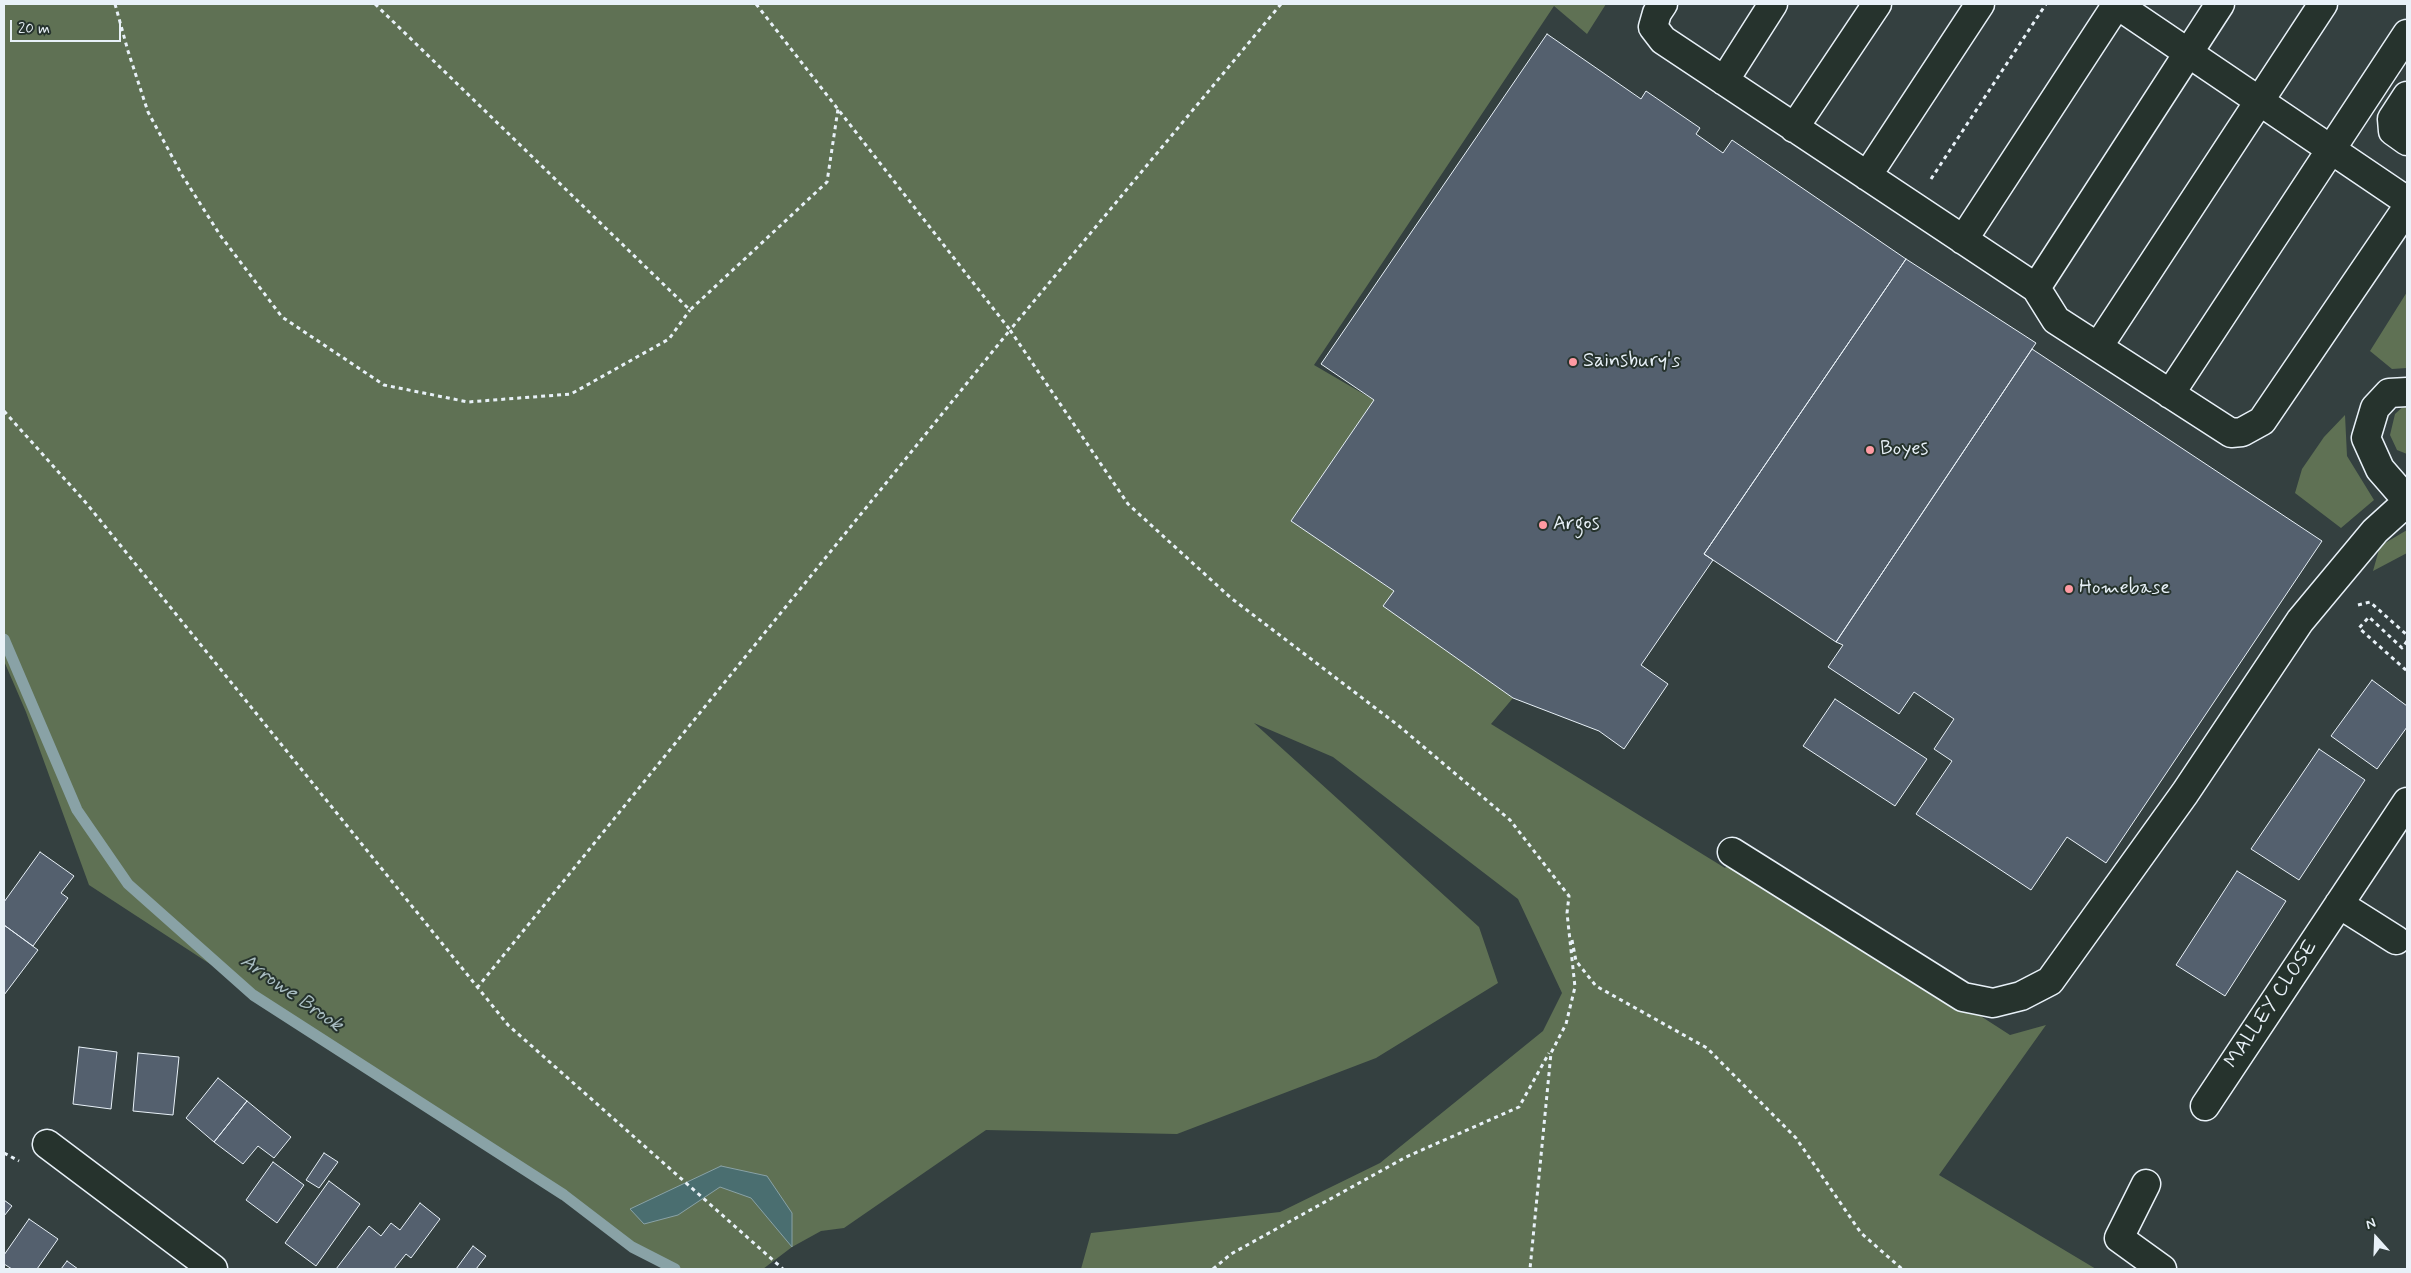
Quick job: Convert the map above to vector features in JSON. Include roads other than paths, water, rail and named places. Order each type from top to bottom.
[{"type":"street","points":[[1664,4],[1657,13],[1653,27],[1663,40],[2036,288],[2056,320],[2230,433],[2242,432],[2262,421],[2407,208]]},
{"type":"street","points":[[1724,81],[1773,4]]},
{"type":"street","points":[[1794,128],[1876,4]]},
{"type":"street","points":[[1867,176],[1980,4]]},
{"type":"street","points":[[1964,240],[2117,4],[2407,201]]},
{"type":"street","points":[[2036,288],[2220,4]]},
{"type":"street","points":[[2098,347],[2323,4]]},
{"type":"street","points":[[2170,394],[2407,34]]},
{"type":"street","points":[[2407,96],[2392,119],[2393,131],[2407,140]]},
{"type":"street","points":[[1732,852],[1963,997],[1993,1003],[2021,996],[2050,981],[2185,793],[2300,621],[2375,531],[2407,501],[2380,468],[2366,438],[2375,408],[2389,393],[2407,392]]},
{"type":"street","name":"MALLEY CLOSE","points":[[2205,1106],[2407,802]]},
{"type":"street","points":[[2339,904],[2396,940]]},
{"type":"street","points":[[47,1144],[213,1269]]},
{"type":"street","points":[[2146,1184],[2119,1238],[2162,1269]]},
{"type":"water","points":[[721,1166],[767,1176],[792,1213],[792,1247],[751,1198],[720,1187],[678,1215],[644,1224],[630,1209]]},
{"type":"waterway","name":"Arrowe Brook","points":[[4,639],[77,810],[128,884],[253,995],[564,1195],[632,1247],[675,1269]]},
{"type":"place","name":"Sainsbury's","points":[[1573,362]]},
{"type":"place","name":"Boyes","points":[[1870,450]]},
{"type":"place","name":"Argos","points":[[1543,525]]},
{"type":"place","name":"Homebase","points":[[2069,589]]}]
